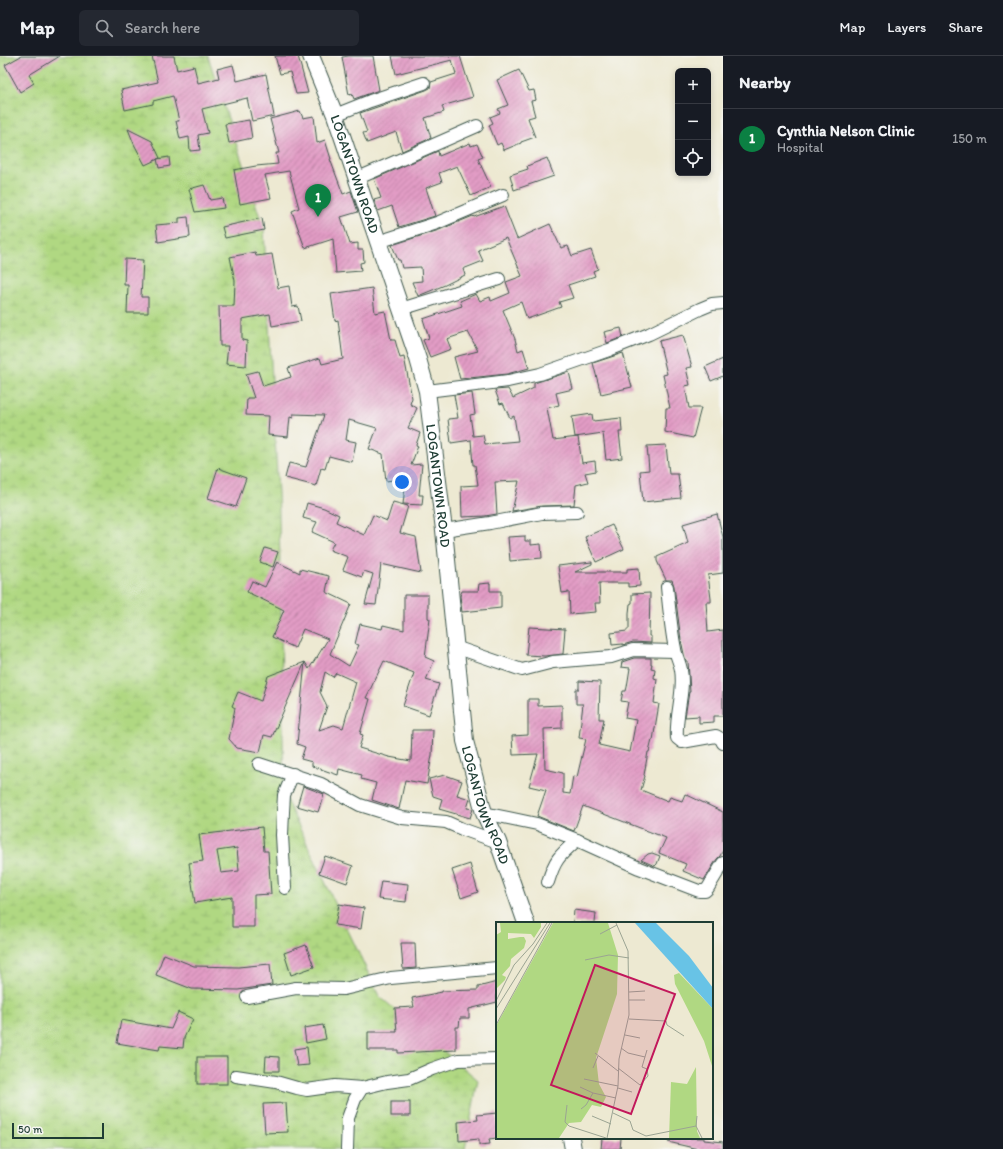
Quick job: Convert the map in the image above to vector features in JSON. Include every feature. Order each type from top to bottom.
[{"type":"street","name":"LOGANTOWN ROAD","points":[[312,56],[336,115],[427,391],[444,530],[465,741],[484,813],[498,842],[526,922]]},
{"type":"street","points":[[336,115],[424,83]]},
{"type":"street","points":[[356,179],[476,126]]},
{"type":"street","points":[[378,242],[437,223],[503,195]]},
{"type":"street","points":[[401,309],[499,278]]},
{"type":"street","points":[[427,391],[508,381],[540,374],[609,350],[649,334],[712,304],[723,303]]},
{"type":"street","points":[[444,530],[490,523],[542,512],[577,512]]},
{"type":"street","points":[[667,587],[675,651],[681,670],[682,688],[678,714],[677,739],[682,742],[716,736],[721,739],[723,743]]},
{"type":"street","points":[[455,647],[522,670],[553,662],[611,657],[633,650],[675,651]]},
{"type":"street","points":[[259,764],[321,784],[360,805],[402,818],[446,822],[462,830],[498,842]]},
{"type":"street","points":[[285,888],[282,835],[284,795],[293,774]]},
{"type":"street","points":[[484,813],[537,824],[639,868],[699,891],[705,891],[708,888],[723,863]]},
{"type":"street","points":[[548,882],[552,868],[558,857],[577,840]]},
{"type":"street","points":[[247,997],[296,988],[344,989],[390,978],[496,968]]},
{"type":"street","points":[[236,1076],[276,1082],[307,1090],[335,1086],[362,1088],[409,1079],[458,1060],[496,1059]]},
{"type":"street","points":[[347,1149],[348,1118],[355,1099],[362,1088]]},
{"type":"street","points":[[571,1139],[573,1149]]},
{"type":"green space","points":[[0,56],[208,56],[264,230],[279,512],[284,795],[379,996],[478,1080],[465,1149],[0,1149]]},
{"type":"building","points":[[21,56],[60,56],[29,75],[34,83],[20,92],[5,65]]},
{"type":"building","points":[[152,56],[174,56],[177,70],[194,66],[198,83],[219,78],[217,69],[233,65],[237,81],[266,74],[274,116],[252,121],[247,98],[202,109],[208,133],[198,135],[200,150],[190,151],[189,137],[180,139],[176,121],[179,121],[173,96],[153,101],[153,104],[125,110],[121,90],[158,82]]},
{"type":"building","points":[[275,56],[298,56],[308,93],[296,94],[290,72],[280,74]]},
{"type":"building","points":[[373,56],[379,90],[354,99],[352,94],[349,95],[342,57]]},
{"type":"building","points":[[392,56],[460,56],[473,97],[442,106],[444,112],[425,118],[431,138],[402,151],[396,132],[367,143],[363,133],[367,132],[360,113],[426,90],[430,88],[431,82],[456,74],[452,60],[396,74]]},
{"type":"building","points":[[519,70],[529,91],[534,90],[536,100],[531,101],[535,116],[528,118],[535,137],[504,150],[501,143],[497,145],[489,125],[493,123],[490,117],[500,113],[498,109],[508,105],[497,80]]},
{"type":"building","points":[[300,111],[303,118],[314,116],[317,143],[325,140],[330,159],[343,194],[351,191],[358,212],[341,217],[350,244],[358,243],[358,250],[363,250],[364,262],[360,263],[361,271],[336,273],[333,239],[305,248],[292,211],[299,208],[289,171],[265,175],[271,198],[240,204],[234,170],[278,164],[276,153],[279,153],[270,119]]},
{"type":"building","points":[[249,120],[252,138],[229,143],[225,124]]},
{"type":"building","points":[[128,129],[152,141],[160,158],[145,165]]},
{"type":"building","points":[[470,143],[471,146],[477,144],[483,157],[478,159],[491,187],[471,196],[457,166],[439,173],[442,182],[426,188],[435,216],[399,227],[392,206],[378,211],[374,200],[381,198],[374,179],[438,151],[439,156]]},
{"type":"building","points":[[169,157],[170,166],[159,168],[157,159]]},
{"type":"building","points":[[547,158],[554,176],[514,190],[510,175],[528,169],[527,166]]},
{"type":"building","points":[[204,185],[210,200],[222,198],[224,208],[195,212],[189,189]]},
{"type":"building","points":[[504,206],[517,239],[550,224],[561,248],[568,246],[572,256],[591,250],[598,269],[593,271],[595,276],[568,285],[573,298],[559,302],[561,307],[527,319],[521,302],[503,310],[515,339],[518,351],[523,349],[529,368],[507,374],[460,379],[454,357],[478,351],[468,332],[447,339],[451,349],[430,357],[423,340],[429,338],[423,319],[462,306],[460,301],[476,294],[480,301],[490,297],[491,301],[510,293],[506,282],[522,276],[506,238],[478,250],[483,261],[463,269],[465,275],[418,296],[412,282],[422,281],[421,267],[402,268],[400,260],[398,260],[392,245],[439,230],[473,216],[474,217]]},
{"type":"building","points":[[188,217],[190,237],[158,242],[156,225],[179,223],[179,218]]},
{"type":"building","points":[[262,218],[264,230],[225,238],[222,227]]},
{"type":"building","points":[[255,252],[256,256],[272,254],[278,288],[289,286],[292,307],[298,306],[301,321],[272,326],[270,314],[242,319],[242,340],[247,341],[246,366],[226,364],[228,346],[220,346],[219,306],[234,306],[235,281],[230,257]]},
{"type":"building","points":[[125,259],[143,260],[141,297],[148,297],[148,313],[127,313],[128,285],[124,285]]},
{"type":"building","points":[[372,288],[375,313],[385,311],[391,340],[395,340],[400,358],[404,357],[412,398],[410,404],[417,408],[408,428],[420,433],[416,445],[418,446],[411,465],[422,464],[419,495],[423,495],[422,505],[403,504],[406,478],[386,481],[383,454],[369,449],[377,428],[349,420],[346,440],[356,442],[352,462],[329,456],[325,469],[321,468],[316,486],[285,478],[289,463],[306,467],[324,415],[293,414],[293,418],[290,417],[288,437],[268,435],[269,416],[246,415],[247,398],[254,398],[246,374],[258,371],[263,386],[291,377],[288,368],[320,358],[322,364],[343,359],[338,320],[335,321],[331,294]]},
{"type":"building","points":[[621,328],[623,337],[607,343],[604,332]]},
{"type":"building","points":[[683,335],[692,367],[686,368],[690,385],[685,386],[689,408],[701,408],[693,438],[665,432],[666,408],[670,408],[663,375],[667,374],[659,341]]},
{"type":"building","points":[[623,353],[632,387],[601,394],[593,363]]},
{"type":"building","points":[[723,359],[723,376],[711,381],[705,367]]},
{"type":"building","points":[[569,372],[573,389],[556,393],[559,405],[547,408],[553,440],[578,437],[582,463],[595,461],[596,471],[585,473],[588,482],[576,485],[574,505],[542,506],[512,511],[519,481],[495,482],[497,514],[462,517],[461,486],[478,485],[475,465],[473,465],[471,440],[451,443],[448,419],[458,418],[454,395],[472,393],[475,414],[470,415],[473,436],[483,435],[485,444],[518,441],[514,416],[510,418],[503,403],[500,404],[495,390],[508,389],[513,398],[534,388],[534,383]]},
{"type":"building","points":[[592,414],[593,421],[621,418],[622,432],[619,432],[622,458],[606,460],[603,433],[575,437],[572,417]]},
{"type":"building","points":[[666,445],[669,474],[678,474],[681,498],[643,502],[640,471],[649,470],[647,446]]},
{"type":"building","points":[[218,468],[246,478],[236,507],[208,498]]},
{"type":"building","points":[[393,502],[408,506],[400,533],[416,537],[421,573],[381,564],[376,605],[365,604],[373,574],[364,571],[362,577],[343,570],[348,557],[330,550],[334,542],[312,532],[317,522],[303,518],[307,503],[324,508],[339,515],[336,522],[364,535],[373,515],[387,521]]},
{"type":"building","points":[[717,514],[723,537],[723,573],[708,575],[711,602],[706,602],[708,632],[723,630],[723,716],[714,716],[714,722],[699,723],[699,716],[685,717],[690,692],[688,661],[686,661],[681,640],[674,586],[672,580],[666,580],[657,561],[657,557],[688,543],[683,524]]},
{"type":"building","points":[[612,525],[624,549],[596,562],[585,537]]},
{"type":"building","points":[[525,536],[525,541],[531,541],[531,545],[541,544],[542,558],[510,561],[508,537]]},
{"type":"building","points":[[265,548],[278,552],[273,567],[260,562]]},
{"type":"building","points":[[277,562],[300,573],[300,569],[329,576],[326,592],[351,604],[330,654],[349,666],[359,645],[355,644],[360,624],[382,629],[383,625],[404,630],[404,595],[428,595],[428,618],[430,619],[425,657],[434,661],[426,680],[439,684],[429,715],[403,706],[414,673],[384,661],[366,698],[370,699],[360,734],[363,735],[359,748],[389,757],[411,761],[412,730],[433,730],[432,755],[427,784],[405,780],[399,809],[372,800],[376,783],[361,779],[362,775],[339,769],[338,775],[312,766],[312,762],[301,759],[305,747],[297,744],[305,662],[309,669],[328,639],[303,629],[295,648],[272,637],[284,610],[247,592],[252,581],[265,587]],"holes":[[[325,672],[333,677],[336,673],[356,682],[343,728],[334,725],[319,730],[327,706],[320,692]]]},
{"type":"building","points":[[592,562],[592,564],[575,572],[627,572],[627,569],[639,568],[640,586],[628,587],[628,583],[599,583],[600,603],[595,603],[596,612],[570,614],[569,592],[562,593],[558,566]]},
{"type":"building","points":[[490,583],[490,591],[501,591],[501,608],[462,612],[460,596],[462,591],[478,591],[479,584]]},
{"type":"building","points":[[650,593],[649,636],[651,636],[651,643],[633,642],[623,645],[612,645],[611,633],[627,631],[627,629],[629,629],[629,613],[630,604],[632,603],[632,594]]},
{"type":"building","points":[[529,627],[565,629],[563,654],[545,656],[526,655]]},
{"type":"building","points":[[634,658],[651,658],[651,668],[655,669],[654,678],[657,679],[654,703],[659,704],[653,740],[648,752],[645,776],[641,790],[668,801],[670,797],[682,801],[685,794],[723,812],[723,850],[704,880],[683,871],[686,864],[659,853],[666,838],[583,806],[574,831],[537,816],[546,790],[529,786],[538,754],[513,755],[512,736],[528,735],[528,699],[538,699],[538,706],[562,705],[562,728],[544,729],[545,769],[563,773],[563,793],[570,794],[573,776],[577,777],[586,739],[579,738],[583,704],[576,704],[576,689],[579,689],[579,681],[600,682],[599,719],[604,719],[599,745],[630,752],[636,720],[625,718],[628,702],[621,701],[623,691],[626,691],[630,668],[621,667],[622,662]]},
{"type":"building","points":[[305,662],[272,737],[264,735],[260,752],[237,748],[229,739],[235,708],[232,706],[238,692],[261,701],[268,676]]},
{"type":"building","points":[[445,775],[462,781],[457,795],[470,799],[467,808],[473,809],[470,818],[439,809],[442,799],[433,796],[429,779]]},
{"type":"building","points":[[303,786],[324,794],[318,812],[297,806]]},
{"type":"building","points":[[262,827],[264,851],[268,851],[271,894],[254,895],[254,927],[232,927],[232,897],[195,903],[189,863],[203,861],[199,835]],"holes":[[[237,848],[239,871],[221,873],[217,851]]]},
{"type":"building","points":[[652,853],[660,856],[655,866],[641,860],[648,854]]},
{"type":"building","points":[[325,856],[353,866],[347,883],[319,873]]},
{"type":"building","points":[[470,864],[478,892],[461,898],[452,870]]},
{"type":"building","points":[[381,881],[408,884],[406,902],[378,899]]},
{"type":"building","points":[[339,904],[364,908],[361,929],[335,925]]},
{"type":"building","points":[[574,910],[596,913],[595,922],[573,922]]},
{"type":"building","points":[[401,943],[415,943],[416,968],[403,969]]},
{"type":"building","points":[[306,945],[314,967],[291,975],[284,953]]},
{"type":"building","points":[[164,954],[194,966],[238,967],[270,964],[272,985],[238,990],[192,989],[156,975]]},
{"type":"building","points":[[496,982],[496,1002],[469,1009],[469,1018],[460,1018],[459,1027],[456,1027],[456,1050],[398,1053],[398,1050],[368,1050],[368,1032],[397,1032],[395,1008],[414,1007],[412,998],[442,991],[478,990],[478,987]]},
{"type":"building","points":[[178,1012],[193,1019],[184,1038],[183,1048],[160,1046],[159,1050],[117,1043],[121,1020],[171,1029]]},
{"type":"building","points":[[323,1025],[326,1039],[306,1043],[304,1028]]},
{"type":"building","points":[[307,1047],[309,1065],[297,1066],[294,1049]]},
{"type":"building","points":[[266,1056],[279,1057],[279,1071],[265,1071]]},
{"type":"building","points":[[197,1057],[227,1057],[227,1084],[197,1084]]},
{"type":"building","points":[[391,1102],[410,1102],[410,1116],[391,1116]]},
{"type":"building","points":[[286,1103],[288,1132],[265,1133],[263,1104]]},
{"type":"building","points":[[496,1113],[496,1138],[489,1139],[490,1144],[479,1145],[479,1139],[459,1141],[458,1122],[478,1120],[477,1115]]},
{"type":"building","points":[[602,1139],[621,1139],[620,1149],[601,1149]]},
{"type":"building","points":[[669,1139],[704,1139],[723,1142],[723,1149],[698,1149],[668,1142]]},
{"type":"place","name":"Cynthia Nelson Clinic","points":[[318,217]]}]
